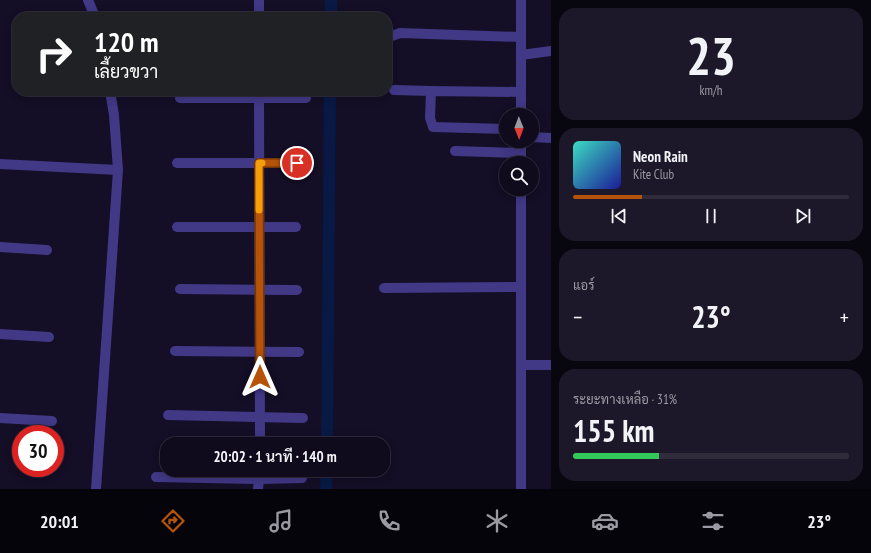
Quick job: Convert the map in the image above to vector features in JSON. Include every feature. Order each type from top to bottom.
[{"type":"street","points":[[88,0],[93,12]]},
{"type":"street","points":[[259,0],[259,12]]},
{"type":"street","points":[[521,0],[521,108]]},
{"type":"street","points":[[392,36],[400,33],[521,37]]},
{"type":"street","points":[[521,55],[551,51]]},
{"type":"street","points":[[394,90],[520,92]]},
{"type":"street","points":[[431,91],[430,118],[433,126],[499,129]]},
{"type":"street","points":[[96,489],[118,170],[114,115],[111,96]]},
{"type":"street","points":[[180,98],[233,96]]},
{"type":"street","points":[[259,96],[260,437]]},
{"type":"street","points":[[275,96],[306,98]]},
{"type":"street","points":[[539,137],[551,138]]},
{"type":"street","points":[[455,151],[502,156]]},
{"type":"street","points":[[177,164],[297,163]]},
{"type":"street","points":[[0,164],[118,170]]},
{"type":"street","points":[[521,196],[521,489]]},
{"type":"street","points":[[177,227],[296,228]]},
{"type":"street","points":[[0,247],[47,250]]},
{"type":"street","points":[[384,288],[520,287]]},
{"type":"street","points":[[180,289],[297,290]]},
{"type":"street","points":[[0,334],[49,337]]},
{"type":"street","points":[[175,351],[299,352]]},
{"type":"street","points":[[521,365],[551,366]]},
{"type":"street","points":[[168,415],[303,418]]},
{"type":"street","points":[[0,418],[52,421]]},
{"type":"street","points":[[156,477],[259,479],[302,478]]},
{"type":"waterway","points":[[331,0],[331,12]]},
{"type":"waterway","points":[[327,437],[330,96]]},
{"type":"waterway","points":[[326,489],[327,477]]},
{"type":"slow traffic","points":[[259,210],[259,163],[262,163]]},
{"type":"route","points":[[260,377],[259,163],[297,163]]}]
